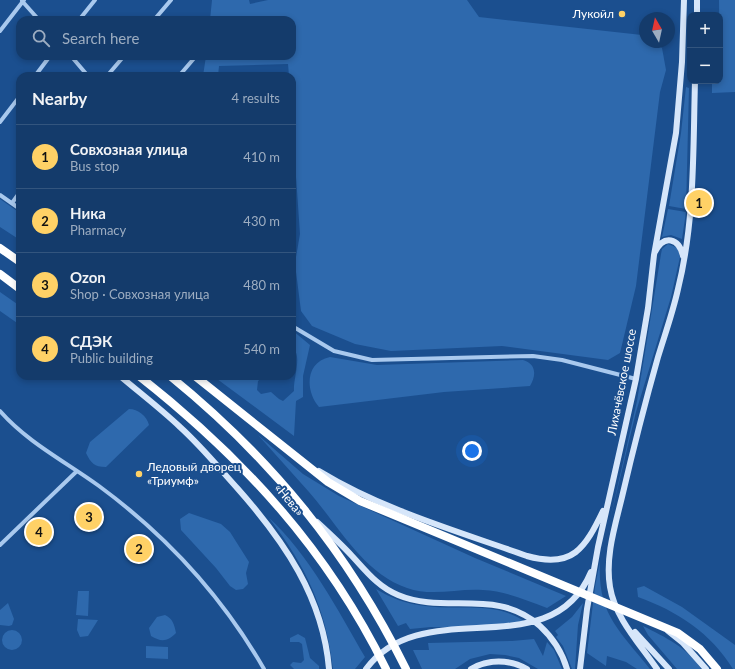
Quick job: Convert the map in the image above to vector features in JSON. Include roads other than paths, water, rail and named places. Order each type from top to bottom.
[{"type":"highway","points":[[0,248],[16,259]]},
{"type":"highway","points":[[0,274],[16,286]]},
{"type":"highway","name":"«Нева»","points":[[145,380],[190,417],[220,445],[279,506],[336,583],[386,669]]},
{"type":"highway","name":"«Нева»","points":[[175,380],[232,430],[266,464],[309,514],[356,580],[381,621],[406,669]]},
{"type":"highway","points":[[200,380],[328,482],[360,501],[657,623],[688,640],[709,658],[717,669]]},
{"type":"main road","name":"Лихачёвское шоссе","points":[[580,669],[587,609],[598,547],[636,379],[648,308],[654,255],[676,133],[680,99],[684,0]]},
{"type":"main road","points":[[697,0],[697,12]]},
{"type":"main road","name":"Лихачёвское шоссе","points":[[621,618],[612,598],[609,564],[614,531],[630,462],[647,397],[673,309],[684,262],[691,203],[695,84]]},
{"type":"main road","points":[[654,255],[661,244],[669,240],[673,240],[679,244],[682,249],[684,262]]},
{"type":"main road","points":[[125,380],[181,428],[213,461],[277,536],[292,558],[311,595],[322,628],[329,669]]},
{"type":"main road","points":[[300,459],[350,490],[378,502],[527,556],[545,560],[566,558],[584,545],[600,517],[610,490]]},
{"type":"main road","points":[[309,514],[370,576],[390,592],[418,600],[484,603],[502,606],[529,617],[551,637],[560,650],[567,669]]},
{"type":"main road","points":[[561,616],[573,605],[581,593],[591,572],[598,547]]},
{"type":"main road","points":[[621,618],[657,669]]},
{"type":"main road","points":[[621,618],[669,669]]},
{"type":"main road","points":[[657,623],[683,643],[706,669]]},
{"type":"main road","points":[[536,630],[551,624]]},
{"type":"main road","points":[[366,669],[384,651],[401,643],[420,637],[474,636]]},
{"type":"main road","points":[[471,669],[481,664],[503,661],[527,669]]},
{"type":"street","points":[[81,16],[95,0]]},
{"type":"street","points":[[157,16],[171,0]]},
{"type":"street","points":[[0,32],[23,1],[36,16]]},
{"type":"street","points":[[38,72],[47,60]]},
{"type":"street","points":[[74,60],[85,72]]},
{"type":"street","points":[[111,72],[121,60]]},
{"type":"street","points":[[182,72],[193,60]]},
{"type":"street","points":[[0,122],[16,101]]},
{"type":"street","points":[[0,194],[16,206]]},
{"type":"street","points":[[12,203],[16,198]]},
{"type":"street","points":[[296,328],[334,351],[372,360],[533,356],[562,360],[636,379]]},
{"type":"street","points":[[0,411],[18,429],[142,520],[201,578],[249,643],[264,669]]},
{"type":"street","points":[[0,545],[77,471]]},
{"type":"street","points":[[0,536],[6,539]]},
{"type":"place","name":"Лукойл","points":[[622,14]]},
{"type":"place","name":"Совхозная улица","points":[[699,203]]},
{"type":"place","name":"Ледовый дворец «Триумф»","points":[[139,474]]},
{"type":"place","name":"Ozon","points":[[89,517]]},
{"type":"place","name":"СДЭК","points":[[39,532]]},
{"type":"place","name":"Ника","points":[[139,549]]}]
